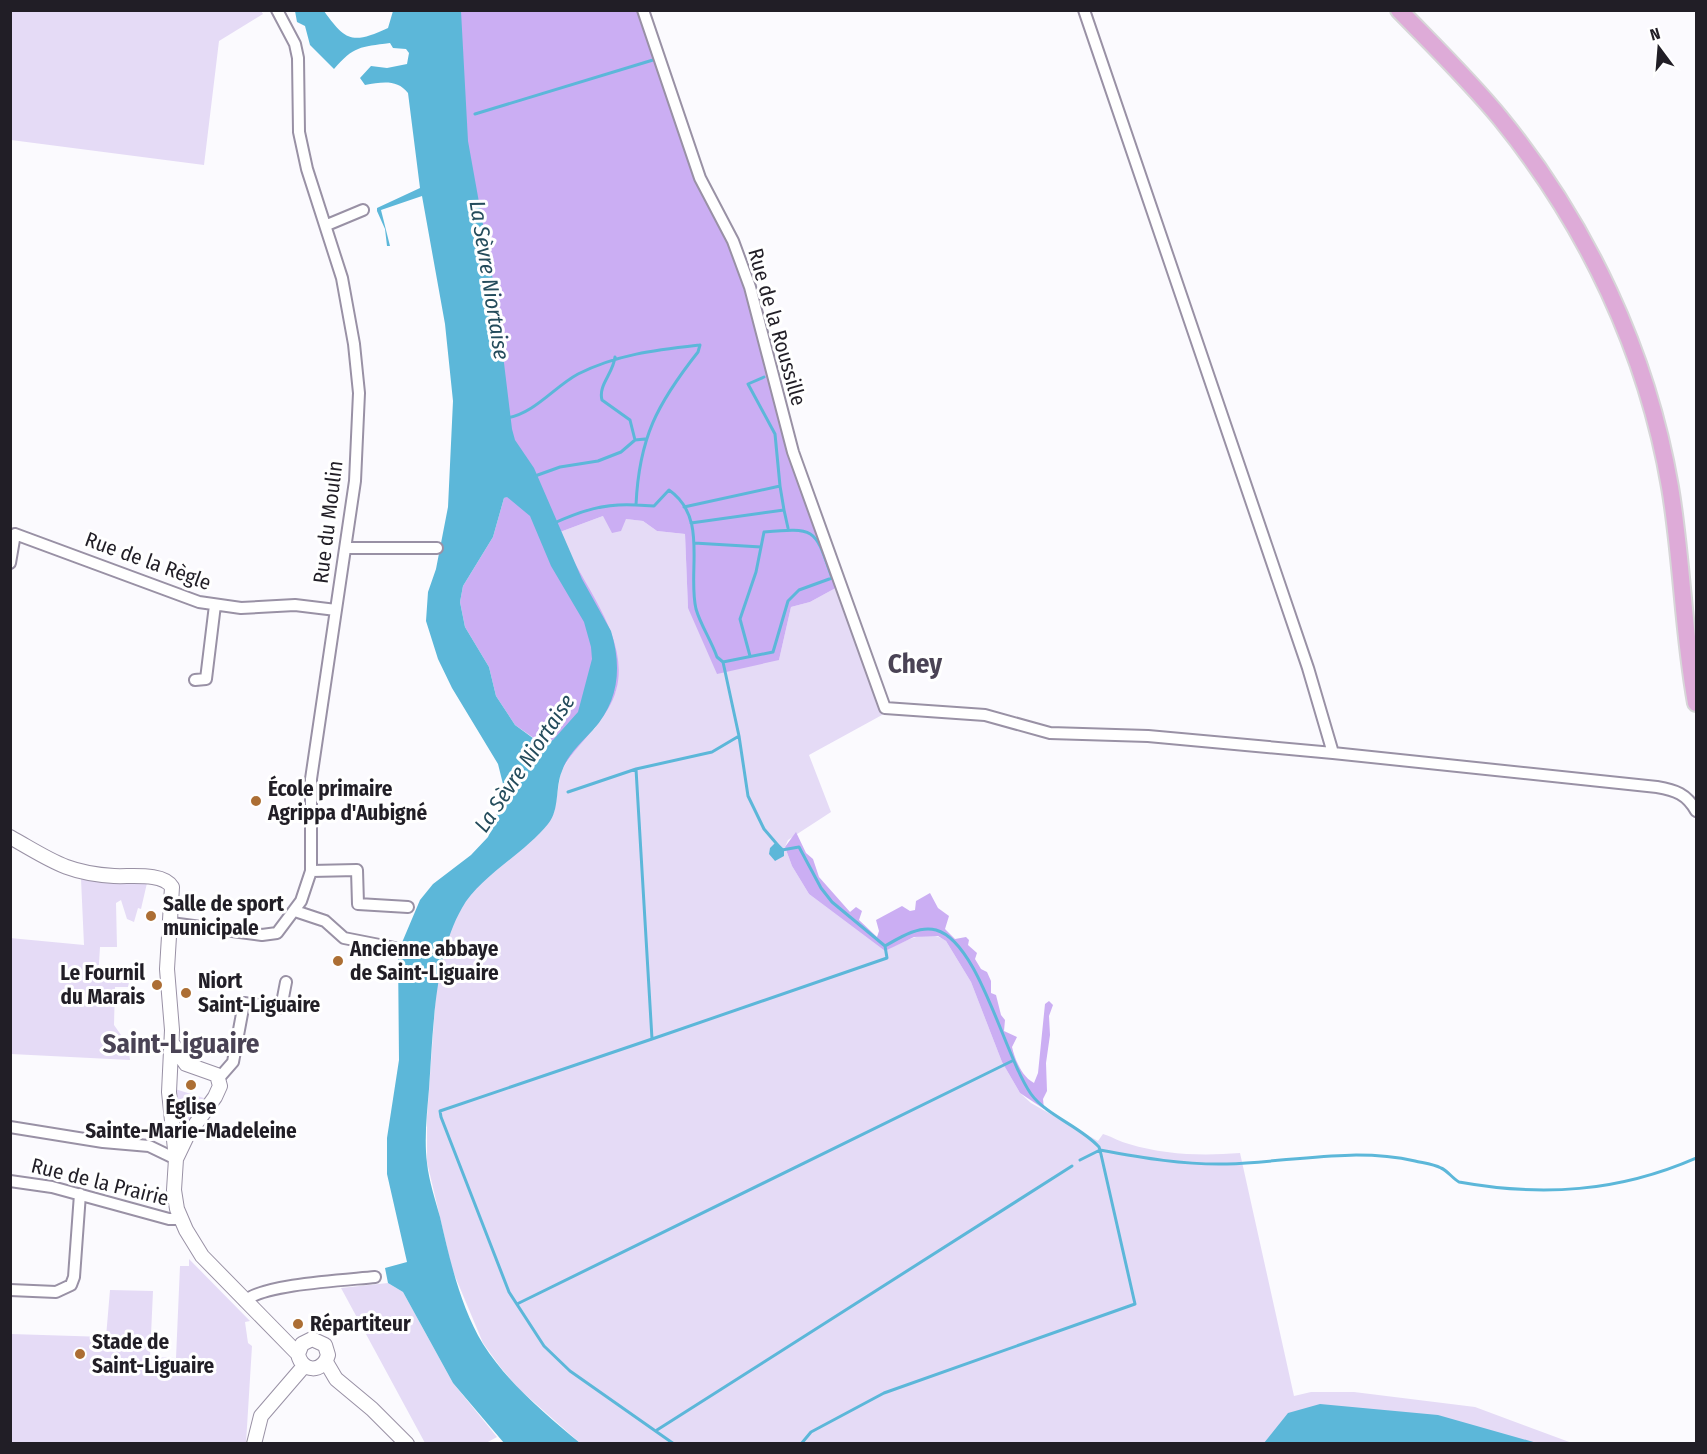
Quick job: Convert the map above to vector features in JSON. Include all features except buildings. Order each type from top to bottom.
[{"type":"main road","points":[[1399,10],[1467,80],[1523,147],[1578,231],[1617,310],[1649,399],[1670,486],[1696,703]]},
{"type":"street","name":"Rue du Moulin","points":[[171,923],[262,935],[278,933],[295,911],[311,871],[310,789],[347,548],[355,481],[359,393],[354,344],[344,288],[327,225],[307,169],[299,132],[296,51],[277,10]]},
{"type":"street","name":"Rue de la Roussille","points":[[643,10],[700,178],[732,241],[750,287],[793,452],[885,708],[985,715],[1050,733],[1140,736],[1333,753]]},
{"type":"street","points":[[1084,10],[1308,668],[1333,753],[1657,787],[1680,792],[1688,797],[1696,811]]},
{"type":"street","points":[[327,225],[363,210]]},
{"type":"street","name":"Rue de la Règle","points":[[10,563],[13,533],[215,605],[241,608],[295,605],[336,610]]},
{"type":"street","points":[[347,548],[437,548]]},
{"type":"street","points":[[195,680],[206,679],[215,605]]},
{"type":"street","points":[[10,837],[58,866],[80,873],[166,880],[173,892],[167,969],[172,1043],[169,1070],[172,1133],[176,1159],[174,1190],[180,1219],[197,1248],[275,1331],[367,1414],[383,1423],[407,1443]]},
{"type":"street","points":[[311,871],[357,870],[358,904],[408,907]]},
{"type":"street","points":[[295,911],[325,921],[344,938],[400,949]]},
{"type":"street","points":[[176,1159],[187,1136],[218,1093],[219,1077],[233,1062],[244,1003],[281,1008],[286,982]]},
{"type":"street","points":[[172,1043],[186,1064]]},
{"type":"street","points":[[169,1070],[177,1064],[186,1064],[219,1077]]},
{"type":"street","points":[[10,1127],[103,1142],[149,1146],[176,1159]]},
{"type":"street","points":[[172,1133],[177,1138],[187,1136]]},
{"type":"street","name":"Rue de la Prairie","points":[[10,1181],[45,1185],[169,1219],[180,1219]]},
{"type":"street","points":[[10,1290],[56,1292],[71,1285],[74,1277],[80,1194]]},
{"type":"street","points":[[245,1301],[252,1294],[269,1290],[375,1277]]},
{"type":"street","points":[[254,1443],[261,1416],[310,1363],[327,1351],[319,1340],[308,1340],[275,1331]]},
{"type":"street","points":[[308,1340],[299,1347],[310,1363]]},
{"type":"shaded area","points":[[11,11],[261,11],[263,14],[219,41],[204,165],[11,140]]},
{"type":"shaded area","points":[[443,11],[646,11],[702,168],[736,240],[774,376],[843,584],[810,602],[791,607],[779,660],[717,674],[688,608],[685,534],[657,531],[643,521],[626,519],[621,531],[612,533],[603,516],[560,532],[605,618],[614,641],[618,664],[617,686],[608,709],[561,771],[538,741],[515,725],[496,696],[489,667],[465,627],[460,602],[463,586],[493,537],[506,497]]},
{"type":"shaded area","points":[[603,516],[643,521],[657,531],[685,534],[688,608],[779,660],[791,607],[810,602],[843,584],[887,704],[882,715],[809,755],[831,812],[788,840],[785,847],[792,866],[809,894],[885,951],[915,937],[931,935],[946,941],[971,982],[1002,1062],[1020,1093],[1031,1103],[1098,1141],[1103,1134],[1143,1148],[1170,1152],[1240,1153],[1294,1396],[1311,1392],[1354,1392],[1475,1407],[1572,1443],[580,1443],[519,1389],[483,1343],[452,1269],[427,1162],[427,1117],[441,922],[554,813],[561,771],[578,746],[595,728],[616,691],[618,669],[582,579],[560,532]]},
{"type":"shaded area","points":[[796,832],[806,853],[813,859],[819,877],[850,912],[856,907],[862,911],[859,920],[877,937],[879,931],[876,920],[902,906],[910,911],[915,910],[916,901],[930,893],[938,908],[949,916],[945,929],[955,939],[966,937],[969,940],[968,945],[977,953],[975,959],[981,969],[987,972],[991,981],[991,993],[996,995],[1001,1015],[1005,1020],[1004,1031],[1017,1037],[1012,1047],[1017,1063],[1026,1077],[1034,1083],[1038,1073],[1045,1004],[1049,1001],[1053,1005],[1049,1016],[1047,1091],[1043,1099],[1044,1109],[1020,1093],[1002,1062],[971,982],[946,941],[938,936],[914,937],[885,951],[809,894],[792,866],[785,847]]},
{"type":"shaded area","points":[[81,879],[147,883],[141,909],[138,908],[134,922],[127,919],[121,900],[116,903],[117,947],[100,947],[98,980],[119,983],[121,978],[130,978],[128,987],[115,987],[114,1025],[128,1045],[130,1060],[11,1054],[10,938],[84,945]]},
{"type":"shaded area","points":[[175,1089],[204,1098],[186,1130],[175,1127]]},
{"type":"shaded area","name":"Stade de Saint-Liguaire","points":[[189,1259],[250,1321],[245,1322],[248,1343],[252,1346],[246,1443],[11,1443],[11,1334],[106,1337],[110,1290],[153,1291],[150,1357],[176,1358],[180,1266],[189,1266]]},
{"type":"shaded area","points":[[388,1283],[403,1292],[453,1383],[497,1437],[486,1443],[425,1443],[341,1288]]},
{"type":"water","name":"La Sèvre Niortaise","points":[[295,11],[324,11],[338,29],[351,37],[358,38],[388,28],[393,11],[461,11],[468,141],[496,297],[512,429],[515,440],[534,468],[582,579],[611,631],[614,644],[617,670],[613,695],[602,719],[564,765],[552,818],[538,835],[479,886],[462,908],[453,927],[440,972],[436,996],[426,1126],[426,1154],[431,1183],[457,1282],[475,1329],[493,1358],[515,1385],[580,1443],[504,1443],[453,1383],[403,1292],[388,1283],[385,1268],[407,1262],[387,1174],[387,1138],[399,1060],[398,952],[420,900],[433,884],[471,855],[488,837],[505,792],[498,764],[452,688],[438,659],[426,621],[428,592],[436,569],[448,507],[453,401],[445,324],[422,196],[381,210],[390,246],[387,246],[385,229],[377,211],[377,208],[420,188],[408,93],[399,85],[394,84],[365,85],[360,78],[371,66],[387,68],[407,64],[409,53],[406,49],[393,48],[390,43],[364,47],[347,56],[334,69],[310,45],[305,26],[297,22]],"holes":[[[507,497],[530,516],[551,566],[584,622],[592,659],[578,712],[553,740],[547,743],[537,741],[515,725],[496,696],[489,667],[465,627],[460,602],[463,586],[493,537],[504,498]]]},
{"type":"water","points":[[776,842],[784,849],[784,856],[775,861],[769,854],[770,848]]},
{"type":"water","points":[[1320,1404],[1438,1415],[1537,1443],[1264,1443],[1288,1413]]},
{"type":"waterway","points":[[475,114],[653,60]]},
{"type":"waterway","points":[[507,418],[527,411],[569,379],[593,367],[637,354],[700,345],[698,352],[671,388],[653,423],[641,460],[636,505],[654,506],[669,490],[681,502],[689,515],[693,530],[696,609],[717,657],[723,662]]},
{"type":"waterway","points":[[615,357],[602,389],[602,400],[630,420],[635,440]]},
{"type":"waterway","points":[[764,377],[748,384],[775,434],[780,486]]},
{"type":"waterway","points":[[535,476],[560,467],[598,461],[621,452],[635,440],[645,439]]},
{"type":"waterway","points":[[684,507],[780,486],[784,510]]},
{"type":"waterway","points":[[552,524],[593,509],[613,505],[636,505]]},
{"type":"waterway","points":[[691,523],[784,510],[788,528]]},
{"type":"waterway","points":[[739,736],[723,662],[773,652],[788,601],[799,590],[832,578],[822,549],[812,535],[804,531],[764,532],[756,572],[740,619],[750,656]]},
{"type":"waterway","points":[[694,543],[761,547]]},
{"type":"waterway","points":[[636,769],[712,752],[739,736],[748,796],[764,829],[782,850],[799,847],[821,888],[832,902],[885,946],[887,958],[652,1039]]},
{"type":"waterway","points":[[568,792],[636,769],[652,1039],[440,1111],[509,1292],[544,1346],[570,1371],[674,1444]]},
{"type":"waterway","points":[[885,946],[909,933],[923,929],[936,930],[951,939],[965,955],[978,977],[1031,1094],[1045,1108],[1083,1133],[1099,1147],[1100,1150],[1080,1160]]},
{"type":"waterway","points":[[517,1304],[1012,1061]]},
{"type":"waterway","points":[[801,1444],[811,1432],[884,1393],[1135,1304],[1100,1150],[1132,1156],[1211,1164],[1345,1155],[1391,1157],[1438,1167],[1459,1182],[1490,1187],[1550,1190],[1609,1184],[1638,1178],[1696,1158]]},
{"type":"waterway","points":[[657,1430],[1072,1166]]},
{"type":"ferry route","points":[[400,948],[448,956],[448,957],[400,949],[400,948]]},
{"type":"place","name":"École primaire Agrippa d'Aubigné","points":[[256,801]]},
{"type":"place","name":"Salle de sport municipale","points":[[151,916]]},
{"type":"place","name":"Ancienne abbaye de Saint-Liguaire","points":[[338,961]]},
{"type":"place","name":"Le Fournil du Marais","points":[[157,985]]},
{"type":"place","name":"Niort Saint-Liguaire","points":[[186,993]]},
{"type":"place","name":"Église Sainte-Marie-Madeleine","points":[[191,1085]]},
{"type":"place","name":"Répartiteur","points":[[298,1324]]},
{"type":"place","name":"Stade de Saint-Liguaire","points":[[80,1354]]},
{"type":"district","name":"Chey","points":[[915,664]]},
{"type":"district","name":"Saint-Liguaire","points":[[181,1044]]}]
